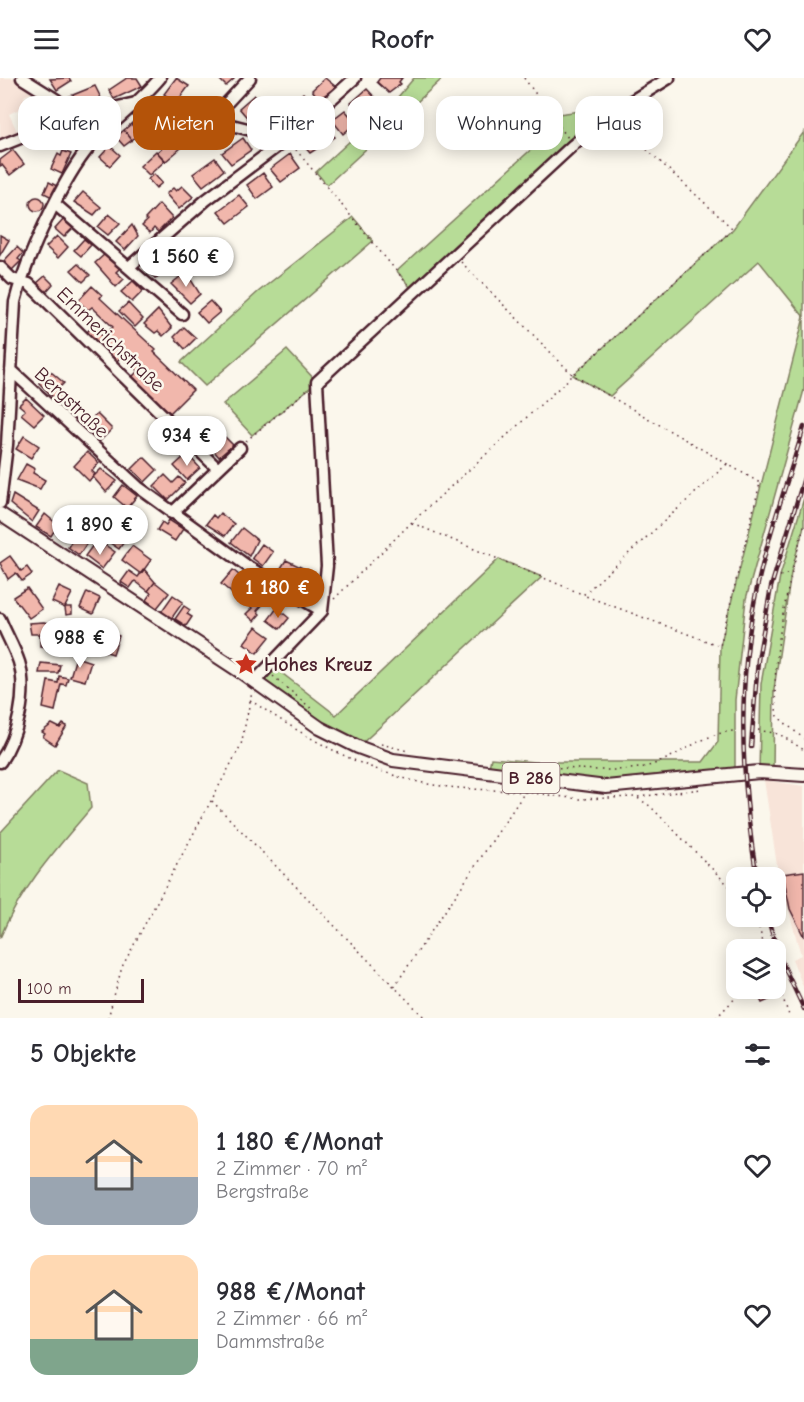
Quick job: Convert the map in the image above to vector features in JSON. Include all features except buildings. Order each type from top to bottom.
[{"type":"main road","name":"B 286","points":[[0,514],[258,678],[274,695],[320,728],[358,747],[393,760],[606,787],[759,772],[804,775]]},
{"type":"street","points":[[22,78],[51,96]]},
{"type":"street","points":[[145,96],[160,78]]},
{"type":"street","points":[[233,96],[250,78]]},
{"type":"street","points":[[335,96],[355,78]]},
{"type":"street","points":[[640,96],[669,78]]},
{"type":"street","points":[[0,146],[70,118],[133,104]]},
{"type":"street","points":[[0,503],[15,302],[20,283],[56,204],[91,146],[133,108]]},
{"type":"street","points":[[258,678],[322,611],[327,566],[317,382],[573,145]]},
{"type":"street","points":[[129,267],[206,200],[272,150]]},
{"type":"street","points":[[56,204],[182,314]]},
{"type":"street","name":"Emmerichstraße","points":[[0,267],[20,283],[29,284],[219,469]]},
{"type":"street","name":"Bergstraße","points":[[11,370],[84,440],[138,487],[250,568],[322,611]]},
{"type":"street","points":[[172,513],[240,448]]},
{"type":"street","points":[[0,619],[20,665],[21,691],[18,721],[0,762]]},
{"type":"path","points":[[524,78],[573,145]]},
{"type":"path","points":[[296,150],[414,292]]},
{"type":"path","points":[[322,611],[412,522],[733,229],[647,150]]},
{"type":"path","points":[[412,522],[583,595],[720,646],[760,483],[573,375],[454,255]]},
{"type":"path","points":[[240,448],[317,382]]},
{"type":"path","points":[[583,595],[727,464]]},
{"type":"path","points":[[804,526],[791,573],[774,689],[777,716],[804,739]]},
{"type":"path","points":[[780,576],[791,573]]},
{"type":"path","points":[[108,1018],[122,967],[241,746],[258,678],[272,674],[317,713]]},
{"type":"path","points":[[758,730],[778,734],[804,750]]},
{"type":"path","points":[[522,766],[597,769],[642,767],[667,760],[712,735],[733,731]]},
{"type":"path","points":[[374,742],[408,751]]},
{"type":"path","points":[[394,987],[525,792],[529,777]]},
{"type":"path","points":[[525,792],[579,799],[636,797],[704,788]]},
{"type":"path","points":[[636,797],[650,806],[726,882]]},
{"type":"path","points":[[211,801],[425,1018]]},
{"type":"path","points":[[716,1018],[734,999]]},
{"type":"path","points":[[783,999],[790,1018]]},
{"type":"shaded area","points":[[0,78],[14,78],[35,91],[18,96],[18,110],[9,114],[18,133],[0,141]]},
{"type":"shaded area","points":[[764,780],[804,786],[804,989],[792,959],[801,955],[786,901],[786,867],[777,867]]},
{"type":"green space","points":[[414,78],[443,78],[423,96],[399,96]]},
{"type":"green space","points":[[575,112],[575,148],[414,292],[397,271],[530,150],[563,150],[563,113]]},
{"type":"green space","points":[[804,132],[804,317],[759,261],[610,396],[573,375],[733,229]]},
{"type":"green space","points":[[347,144],[347,150],[365,150],[327,185],[316,172]]},
{"type":"green space","points":[[353,217],[373,241],[205,386],[181,362],[258,292]]},
{"type":"green space","points":[[804,317],[804,390],[746,599],[735,700],[735,767],[718,775],[606,787],[488,772],[491,758],[535,762],[703,762],[718,742],[720,646]]},
{"type":"green space","points":[[287,350],[317,382],[252,435],[223,404]]},
{"type":"green space","points":[[804,498],[804,526],[791,573],[774,689],[773,771],[759,772],[761,684],[780,576]]},
{"type":"green space","points":[[499,559],[542,577],[358,747],[254,682],[270,664],[336,715]]},
{"type":"green space","points":[[58,770],[88,783],[91,808],[29,886],[0,938],[0,833]]},
{"type":"railway","points":[[755,867],[747,807],[743,735],[746,664],[750,628],[761,572],[804,427]]},
{"type":"railway","points":[[751,747],[758,660],[771,587],[804,478]]},
{"type":"railway","points":[[770,927],[779,956],[804,1009]]},
{"type":"place","name":"Hohes Kreuz","points":[[246,664]]}]
